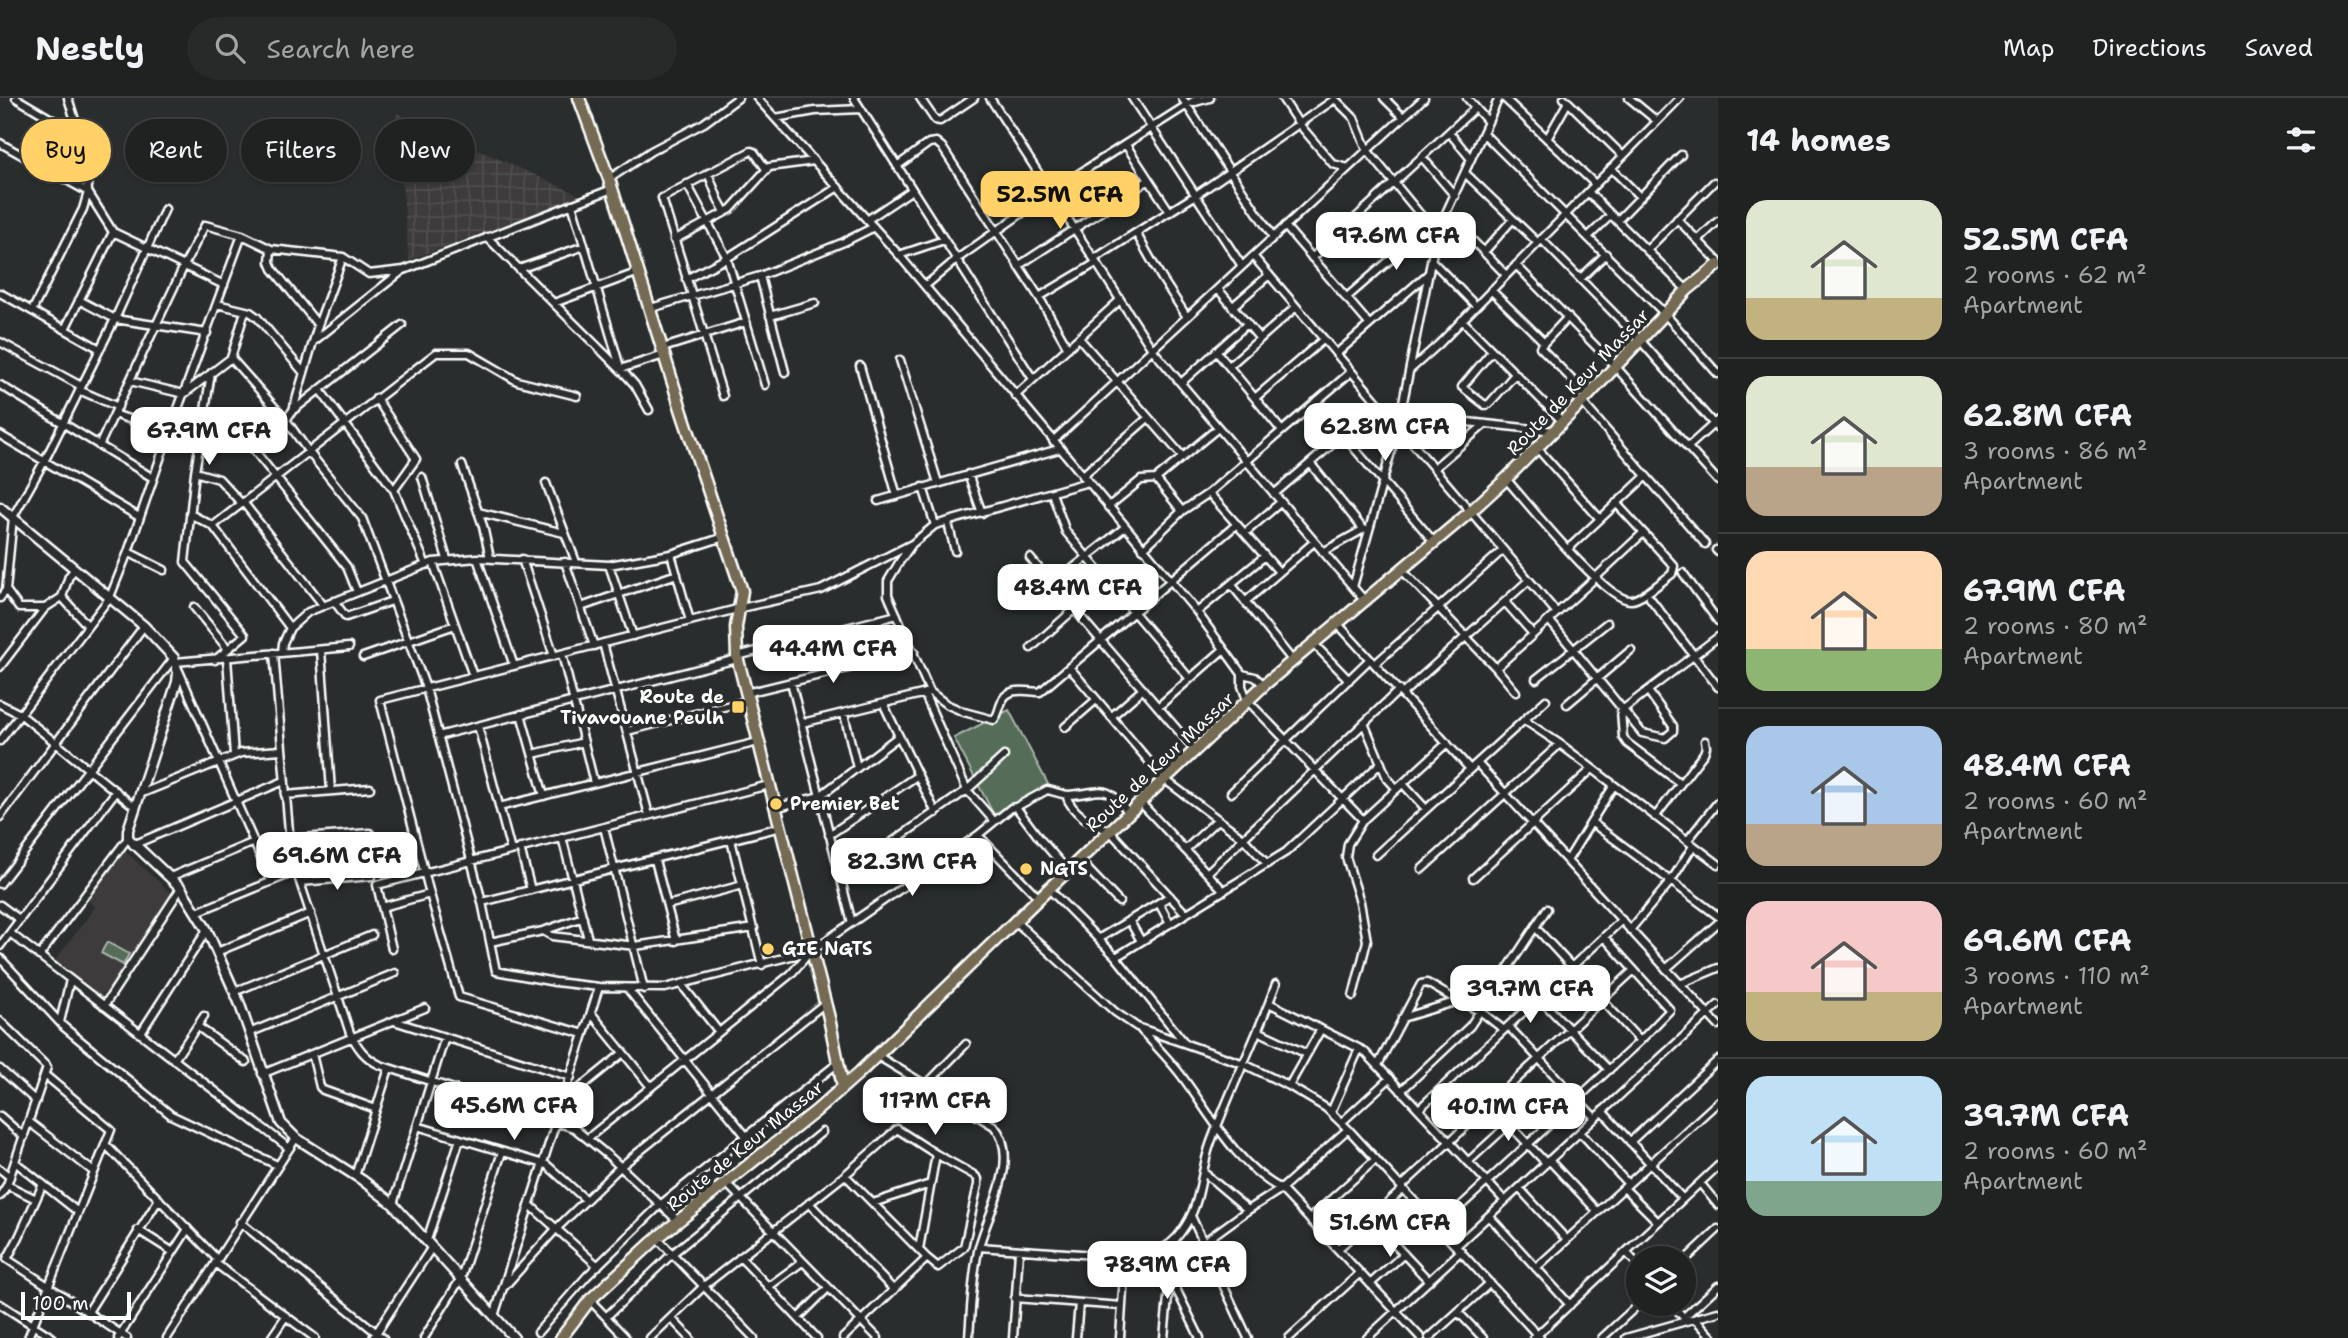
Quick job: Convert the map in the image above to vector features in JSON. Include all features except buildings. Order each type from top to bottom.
[{"type":"main road","points":[[579,98],[610,184],[742,591],[736,626],[737,658],[825,1003],[843,1087]]},
{"type":"main road","name":"Route de Keur Massar","points":[[561,1338],[590,1300],[657,1238],[843,1087],[1247,700],[1471,512],[1538,449],[1687,290],[1718,263]]},
{"type":"street","points":[[16,98],[51,119]]},
{"type":"street","points":[[68,98],[75,119]]},
{"type":"street","points":[[99,446],[205,225],[242,235],[271,249],[343,257],[369,275],[404,270],[572,204],[610,184],[651,152],[704,123],[738,98]]},
{"type":"street","points":[[757,98],[899,255],[1197,612],[1242,674],[1242,686],[1247,700],[1363,820]]},
{"type":"street","points":[[854,98],[1033,379]]},
{"type":"street","points":[[920,98],[935,120],[940,121],[974,98]]},
{"type":"street","points":[[990,98],[1152,349],[1364,600]]},
{"type":"street","points":[[1132,98],[1242,265]]},
{"type":"street","points":[[925,286],[957,259],[1069,180],[1151,128],[1184,101],[1198,98]]},
{"type":"street","points":[[1184,101],[1210,98]]},
{"type":"street","points":[[1282,98],[1299,124],[1333,164],[1348,168]]},
{"type":"street","points":[[1384,98],[1403,117]]},
{"type":"street","points":[[1053,440],[1424,98]]},
{"type":"street","points":[[1467,98],[1488,122]]},
{"type":"street","points":[[1353,587],[1401,415],[1438,236],[1499,98]]},
{"type":"street","points":[[1504,98],[1595,184]]},
{"type":"street","points":[[1629,98],[1657,121]]},
{"type":"street","points":[[1410,369],[1476,306],[1679,98]]},
{"type":"street","points":[[1039,297],[1196,195],[1335,99],[1354,118],[1367,150],[1438,236]]},
{"type":"street","points":[[1547,139],[1566,100],[1623,156]]},
{"type":"street","points":[[1184,101],[1273,237]]},
{"type":"street","points":[[1312,258],[1475,108]]},
{"type":"street","points":[[775,118],[815,111],[861,109]]},
{"type":"street","points":[[1449,132],[1471,159]]},
{"type":"street","points":[[1483,132],[1665,314],[1718,374]]},
{"type":"street","points":[[897,166],[929,143],[936,142],[942,147],[1039,297],[1068,348]]},
{"type":"street","points":[[0,143],[88,192]]},
{"type":"street","points":[[1126,145],[1170,212]]},
{"type":"street","points":[[723,396],[662,198],[751,151],[766,169]]},
{"type":"street","points":[[1617,221],[1681,155]]},
{"type":"street","points":[[1422,157],[1455,196]]},
{"type":"street","points":[[674,240],[739,203],[766,169],[775,165],[814,161]]},
{"type":"street","points":[[1611,168],[1640,197]]},
{"type":"street","points":[[708,173],[726,212]]},
{"type":"street","points":[[1465,173],[1580,279],[1717,424],[1688,447]]},
{"type":"street","points":[[1018,266],[1149,180]]},
{"type":"street","points":[[87,182],[88,192],[113,232],[224,285]]},
{"type":"street","points":[[1647,250],[1714,182]]},
{"type":"street","points":[[687,184],[727,258],[765,385]]},
{"type":"street","points":[[686,279],[727,258],[838,187]]},
{"type":"street","points":[[867,220],[912,190]]},
{"type":"street","points":[[32,311],[83,209],[88,192]]},
{"type":"street","points":[[1588,192],[1687,290]]},
{"type":"street","points":[[572,204],[620,369]]},
{"type":"street","points":[[0,598],[6,590],[13,517],[63,425],[165,209]]},
{"type":"street","points":[[1446,213],[1506,275]]},
{"type":"street","points":[[1588,237],[1611,215]]},
{"type":"street","points":[[1485,252],[1513,219]]},
{"type":"street","points":[[1677,219],[1718,263]]},
{"type":"street","points":[[1698,240],[1718,221]]},
{"type":"street","points":[[1285,226],[1369,324]]},
{"type":"street","points":[[1346,298],[1429,226]]},
{"type":"street","points":[[650,308],[760,276],[874,227]]},
{"type":"street","points":[[65,329],[113,232]]},
{"type":"street","points":[[1136,233],[1187,317]]},
{"type":"street","points":[[0,741],[110,597],[242,235]]},
{"type":"street","points":[[488,237],[635,385],[649,410]]},
{"type":"street","points":[[899,255],[944,240]]},
{"type":"street","points":[[519,269],[584,246]]},
{"type":"street","points":[[271,249],[270,262],[273,269],[318,325]]},
{"type":"street","points":[[1580,279],[1606,254]]},
{"type":"street","points":[[1253,256],[1557,613]]},
{"type":"street","points":[[293,410],[318,325],[343,257]]},
{"type":"street","points":[[1431,260],[1476,306]]},
{"type":"street","points":[[1516,265],[1615,366],[1718,481]]},
{"type":"street","points":[[313,342],[404,270]]},
{"type":"street","points":[[554,303],[639,272]]},
{"type":"street","points":[[1336,354],[1429,273]]},
{"type":"street","points":[[1232,307],[1269,275]]},
{"type":"street","points":[[760,276],[785,372]]},
{"type":"street","points":[[1218,289],[1260,340]]},
{"type":"street","points":[[1491,290],[1544,342]]},
{"type":"street","points":[[0,293],[100,349]]},
{"type":"street","points":[[79,300],[115,319],[206,333]]},
{"type":"street","points":[[1015,396],[1120,300]]},
{"type":"street","points":[[770,316],[815,303]]},
{"type":"street","points":[[217,304],[257,317],[304,373]]},
{"type":"street","points":[[1229,366],[1296,307]]},
{"type":"street","points":[[184,394],[231,358],[245,311]]},
{"type":"street","points":[[1569,317],[1539,347],[1706,544]]},
{"type":"street","points":[[1462,320],[1563,422]]},
{"type":"street","points":[[620,369],[704,335],[746,322]]},
{"type":"street","points":[[1181,383],[1247,324]]},
{"type":"street","points":[[286,419],[293,410],[402,325]]},
{"type":"street","points":[[1079,338],[1182,457]]},
{"type":"street","points":[[1255,398],[1324,339]]},
{"type":"street","points":[[0,342],[116,410],[169,433]]},
{"type":"street","points":[[1216,351],[1282,430]]},
{"type":"street","points":[[1492,351],[1462,387],[1485,405],[1489,404],[1516,374]]},
{"type":"street","points":[[213,526],[436,352],[469,353],[517,382],[577,396]]},
{"type":"street","points":[[231,358],[286,419],[362,518],[426,688],[472,860],[496,971],[555,982],[644,989],[681,984],[811,951]]},
{"type":"street","points":[[900,360],[938,483]]},
{"type":"street","points":[[860,366],[897,496]]},
{"type":"street","points":[[1143,549],[1182,511],[1209,493],[1351,372]]},
{"type":"street","points":[[211,373],[195,472],[185,562],[245,635],[215,660]]},
{"type":"street","points":[[130,381],[184,394]]},
{"type":"street","points":[[0,386],[153,478]]},
{"type":"street","points":[[320,390],[394,490],[429,563],[473,676]]},
{"type":"street","points":[[376,398],[416,459],[394,490]]},
{"type":"street","points":[[1315,402],[1434,542]]},
{"type":"street","points":[[204,414],[231,421],[347,567],[356,592]]},
{"type":"street","points":[[1401,415],[1555,431]]},
{"type":"street","points":[[1082,475],[1148,418]]},
{"type":"street","points":[[174,421],[202,430]]},
{"type":"street","points":[[1434,468],[1485,424]]},
{"type":"street","points":[[1108,507],[1141,480],[1156,479],[1218,428]]},
{"type":"street","points":[[0,435],[139,517]]},
{"type":"street","points":[[1274,494],[1343,435]]},
{"type":"street","points":[[878,501],[1059,449]]},
{"type":"street","points":[[1538,449],[1600,519]]},
{"type":"street","points":[[1310,463],[1363,529]]},
{"type":"street","points":[[462,465],[490,558]]},
{"type":"street","points":[[195,472],[219,479],[242,503],[323,605]]},
{"type":"street","points":[[968,474],[982,513]]},
{"type":"street","points":[[1568,549],[1646,475]]},
{"type":"street","points":[[422,477],[447,559]]},
{"type":"street","points":[[1156,479],[1182,511]]},
{"type":"street","points":[[1506,479],[1593,580],[1618,597],[1635,600],[1672,575],[1674,566],[1616,503]]},
{"type":"street","points":[[584,1034],[459,997],[380,699],[821,590],[912,544],[935,525],[1087,482]]},
{"type":"street","points":[[546,484],[576,562]]},
{"type":"street","points":[[923,487],[935,525]]},
{"type":"street","points":[[1052,493],[1064,528],[1190,679]]},
{"type":"street","points":[[1209,493],[1279,572]]},
{"type":"street","points":[[1245,533],[1281,502]]},
{"type":"street","points":[[0,507],[145,626],[175,662],[271,881]]},
{"type":"street","points":[[478,512],[564,533]]},
{"type":"street","points":[[190,514],[213,526],[290,628]]},
{"type":"street","points":[[948,523],[956,551]]},
{"type":"street","points":[[802,723],[927,693],[964,712],[994,720],[998,717],[1003,698],[1017,690],[1040,692],[1237,524]]},
{"type":"street","points":[[1323,552],[1372,524]]},
{"type":"street","points":[[1053,584],[1125,527]]},
{"type":"street","points":[[1496,668],[1642,534]]},
{"type":"street","points":[[678,1221],[574,1128],[389,1068],[371,1061],[357,1046],[300,882],[289,839],[281,750],[278,653],[290,628],[308,612],[429,563],[447,559],[490,558],[609,565],[671,554],[725,536]]},
{"type":"street","points":[[1245,601],[1314,542]]},
{"type":"street","points":[[912,544],[888,581],[888,595],[914,652],[927,693],[967,790],[994,821]]},
{"type":"street","points":[[1231,793],[1349,680],[1437,609],[1503,550]]},
{"type":"street","points":[[128,552],[164,570]]},
{"type":"street","points":[[671,554],[690,621]]},
{"type":"street","points":[[1197,612],[1265,556]]},
{"type":"street","points":[[477,558],[514,666]]},
{"type":"street","points":[[1030,558],[1195,750]]},
{"type":"street","points":[[522,559],[554,656]]},
{"type":"street","points":[[565,562],[594,646]]},
{"type":"street","points":[[609,565],[632,636]]},
{"type":"street","points":[[0,667],[45,608],[62,597],[69,576],[75,569]]},
{"type":"street","points":[[1401,569],[1516,692]]},
{"type":"street","points":[[1683,573],[1718,621]]},
{"type":"street","points":[[582,607],[677,574]]},
{"type":"street","points":[[1031,648],[1107,580]]},
{"type":"street","points":[[1207,873],[1364,723],[1529,580]]},
{"type":"street","points":[[1231,584],[1292,660]]},
{"type":"street","points":[[6,590],[19,608],[45,608]]},
{"type":"street","points":[[62,597],[88,626]]},
{"type":"street","points":[[1650,598],[1718,687]]},
{"type":"street","points":[[334,601],[346,617],[392,601]]},
{"type":"street","points":[[1505,602],[1533,635]]},
{"type":"street","points":[[194,607],[228,649]]},
{"type":"street","points":[[438,736],[897,615]]},
{"type":"street","points":[[1549,620],[1642,733],[1665,738],[1673,726],[1648,691]]},
{"type":"street","points":[[1337,622],[1470,769]]},
{"type":"street","points":[[1536,679],[1607,623]]},
{"type":"street","points":[[363,657],[455,625]]},
{"type":"street","points":[[0,817],[145,626]]},
{"type":"street","points":[[827,634],[836,671]]},
{"type":"street","points":[[1622,711],[1718,637]]},
{"type":"street","points":[[603,643],[649,815]]},
{"type":"street","points":[[1313,643],[1349,680]]},
{"type":"street","points":[[0,884],[175,662],[349,648]]},
{"type":"street","points":[[1158,707],[1224,649]]},
{"type":"street","points":[[321,650],[331,791]]},
{"type":"street","points":[[1567,704],[1631,650]]},
{"type":"street","points":[[627,731],[791,682],[914,652]]},
{"type":"street","points":[[562,653],[594,783]]},
{"type":"street","points":[[227,658],[234,755]]},
{"type":"street","points":[[175,662],[177,682],[128,830],[130,841],[181,888],[207,930],[234,992],[278,1117],[286,1128],[296,1138],[393,1204],[514,1338]]},
{"type":"street","points":[[1070,668],[1164,779],[1243,838],[1267,864]]},
{"type":"street","points":[[1242,674],[1255,677],[1264,685]]},
{"type":"street","points":[[791,682],[852,923]]},
{"type":"street","points":[[1111,717],[1143,690]]},
{"type":"street","points":[[1065,727],[1097,700]]},
{"type":"street","points":[[1376,855],[1546,700]]},
{"type":"street","points":[[0,704],[20,714],[135,807]]},
{"type":"street","points":[[884,705],[936,813]]},
{"type":"street","points":[[1622,711],[1623,737],[1627,743],[1681,783]]},
{"type":"street","points":[[844,714],[857,768]]},
{"type":"street","points":[[521,715],[544,796]]},
{"type":"street","points":[[1524,720],[1560,744],[1718,864]]},
{"type":"street","points":[[1364,723],[1387,778],[1426,809]]},
{"type":"street","points":[[478,726],[511,850]]},
{"type":"street","points":[[775,808],[820,796],[899,736]]},
{"type":"street","points":[[1655,817],[1703,753],[1705,741]]},
{"type":"street","points":[[533,754],[584,742]]},
{"type":"street","points":[[499,807],[758,742]]},
{"type":"street","points":[[1353,996],[1367,940],[1362,909],[1346,857],[1351,836],[1363,820],[1447,743]]},
{"type":"street","points":[[1422,869],[1560,744]]},
{"type":"street","points":[[140,794],[234,755],[281,750]]},
{"type":"street","points":[[842,877],[967,790],[1004,756]]},
{"type":"street","points":[[1115,957],[1286,852],[1381,763]]},
{"type":"street","points":[[1477,763],[1718,1025]]},
{"type":"street","points":[[1473,878],[1592,769]]},
{"type":"street","points":[[829,835],[918,775]]},
{"type":"street","points":[[39,956],[130,841],[284,781]]},
{"type":"street","points":[[392,950],[377,885],[769,785]]},
{"type":"street","points":[[1567,861],[1614,785]]},
{"type":"street","points":[[285,795],[370,788]]},
{"type":"street","points":[[588,1138],[791,974],[811,951],[1016,807],[1047,790],[1066,795],[1102,790],[1114,795],[1129,813]]},
{"type":"street","points":[[0,946],[116,791]]},
{"type":"street","points":[[1066,795],[1075,812],[1110,831],[1186,914]]},
{"type":"street","points":[[1140,802],[1224,891]]},
{"type":"street","points":[[1630,930],[1671,881],[1690,843],[1718,803]]},
{"type":"street","points":[[1016,807],[1068,871]]},
{"type":"street","points":[[1185,850],[1218,819]]},
{"type":"street","points":[[1591,822],[1718,916]]},
{"type":"street","points":[[604,827],[644,989]]},
{"type":"street","points":[[482,902],[781,827]]},
{"type":"street","points":[[289,839],[370,833],[372,876],[300,882]]},
{"type":"street","points":[[978,835],[1039,898]]},
{"type":"street","points":[[562,838],[588,939]]},
{"type":"street","points":[[731,839],[762,965]]},
{"type":"street","points":[[170,877],[254,842]]},
{"type":"street","points":[[520,848],[531,890]]},
{"type":"street","points":[[655,860],[676,941]]},
{"type":"street","points":[[1079,860],[1119,902]]},
{"type":"street","points":[[197,912],[297,871]]},
{"type":"street","points":[[667,905],[743,885]]},
{"type":"street","points":[[104,1006],[181,888]]},
{"type":"street","points":[[1049,889],[1115,957],[1186,1043]]},
{"type":"street","points":[[382,908],[430,894]]},
{"type":"street","points":[[1098,939],[1170,896]]},
{"type":"street","points":[[1159,903],[1170,924]]},
{"type":"street","points":[[0,905],[20,920]]},
{"type":"street","points":[[1401,1091],[1470,1026],[1547,909]]},
{"type":"street","points":[[217,952],[311,913]]},
{"type":"street","points":[[491,942],[542,931],[583,917]]},
{"type":"street","points":[[1129,920],[1141,942]]},
{"type":"street","points":[[1419,1109],[1622,920]]},
{"type":"street","points":[[1015,921],[1115,1012],[1141,1029],[1244,1064],[1289,1086],[1331,1112],[1537,1337],[1626,1252]]},
{"type":"street","points":[[1666,969],[1718,923]]},
{"type":"street","points":[[1535,927],[1640,1041]]},
{"type":"street","points":[[542,931],[552,936],[635,946],[754,928]]},
{"type":"street","points":[[140,1034],[207,930]]},
{"type":"street","points":[[10,933],[289,1148]]},
{"type":"street","points":[[234,992],[372,935]]},
{"type":"street","points":[[1438,1227],[1640,1041],[1670,1010],[1604,937]]},
{"type":"street","points":[[0,958],[60,1022],[171,1115],[277,1165]]},
{"type":"street","points":[[1509,967],[1609,1069]]},
{"type":"street","points":[[1681,984],[1718,968]]},
{"type":"street","points":[[1338,1249],[1634,970]]},
{"type":"street","points":[[249,1032],[395,973]]},
{"type":"street","points":[[60,1022],[70,980]]},
{"type":"street","points":[[1378,1065],[1417,988],[1424,982],[1480,1011],[1506,1028],[1595,1118]]},
{"type":"street","points":[[681,984],[719,1032]]},
{"type":"street","points":[[979,1247],[1125,1258],[1158,1252],[1174,1240],[1191,1216],[1200,1194],[1203,1172],[1217,1126],[1276,984]]},
{"type":"street","points":[[494,1317],[599,987]]},
{"type":"street","points":[[627,988],[746,1136]]},
{"type":"street","points":[[1402,1018],[1458,1001]]},
{"type":"street","points":[[504,1287],[556,1229],[620,1167],[825,1003]]},
{"type":"street","points":[[1269,1003],[1359,1049],[1378,1065],[1505,1201]]},
{"type":"street","points":[[1367,1338],[1429,1281],[1489,1216],[1718,1004]]},
{"type":"street","points":[[262,1074],[425,1008]]},
{"type":"street","points":[[591,1013],[651,1087]]},
{"type":"street","points":[[174,1060],[204,1016]]},
{"type":"street","points":[[0,1020],[47,1067],[10,1177],[0,1196]]},
{"type":"street","points":[[394,1021],[571,1077]]},
{"type":"street","points":[[197,1026],[246,1062]]},
{"type":"street","points":[[1141,1029],[1179,1073],[1228,1142],[1258,1173],[1281,1189],[1421,1338]]},
{"type":"street","points":[[1289,1086],[1321,1029]]},
{"type":"street","points":[[1258,1031],[1307,1054]]},
{"type":"street","points":[[393,1204],[445,1037]]},
{"type":"street","points":[[926,1085],[965,1044]]},
{"type":"street","points":[[1331,1112],[1359,1049]]},
{"type":"street","points":[[563,1103],[623,1053]]},
{"type":"street","points":[[312,1054],[323,1090],[376,1110]]},
{"type":"street","points":[[876,1055],[994,1126],[1002,1138],[1000,1191],[979,1247],[972,1290],[969,1338]]},
{"type":"street","points":[[1630,1142],[1718,1060]]},
{"type":"street","points":[[538,1332],[598,1266],[660,1205],[838,1063]]},
{"type":"street","points":[[355,1176],[389,1068]]},
{"type":"street","points":[[0,1069],[36,1101]]},
{"type":"street","points":[[28,1338],[111,1130],[44,1075]]},
{"type":"street","points":[[1342,1122],[1390,1078]]},
{"type":"street","points":[[1536,1268],[1718,1102]]},
{"type":"street","points":[[1490,1104],[1598,1212]]},
{"type":"street","points":[[1602,1111],[1683,1199]]},
{"type":"street","points":[[0,1116],[24,1137]]},
{"type":"street","points":[[29,1122],[94,1172]]},
{"type":"street","points":[[1468,1162],[1509,1124]]},
{"type":"street","points":[[417,1126],[547,1165],[586,1200]]},
{"type":"street","points":[[650,1338],[704,1286],[845,1175],[897,1129],[978,1179],[964,1247],[938,1267],[845,1175]]},
{"type":"street","points":[[1204,1242],[1281,1189],[1348,1129]]},
{"type":"street","points":[[606,1317],[672,1254],[822,1132]]},
{"type":"street","points":[[1580,1132],[1658,1222]]},
{"type":"street","points":[[167,1338],[296,1138]]},
{"type":"street","points":[[375,1335],[430,1244],[460,1139]]},
{"type":"street","points":[[106,1144],[216,1261],[315,1338]]},
{"type":"street","points":[[424,1338],[461,1278],[502,1152]]},
{"type":"street","points":[[919,1249],[936,1154]]},
{"type":"street","points":[[1309,1219],[1376,1159]]},
{"type":"street","points":[[15,1162],[78,1212]]},
{"type":"street","points":[[1632,1246],[1718,1166]]},
{"type":"street","points":[[0,1169],[10,1177]]},
{"type":"street","points":[[1203,1172],[1248,1210]]},
{"type":"street","points":[[726,1183],[878,1338]]},
{"type":"street","points":[[1700,1183],[1718,1205]]},
{"type":"street","points":[[43,1184],[7,1259],[122,1337],[188,1229]]},
{"type":"street","points":[[873,1203],[930,1184]]},
{"type":"street","points":[[7,1185],[36,1199]]},
{"type":"street","points":[[1519,1188],[1567,1240]]},
{"type":"street","points":[[88,1312],[159,1199]]},
{"type":"street","points":[[808,1203],[894,1290]]},
{"type":"street","points":[[530,1205],[598,1266]]},
{"type":"street","points":[[1191,1216],[1248,1338]]},
{"type":"street","points":[[1489,1216],[1570,1305]]},
{"type":"street","points":[[1371,1219],[1429,1281]]},
{"type":"street","points":[[240,1222],[375,1335],[383,1338]]},
{"type":"street","points":[[1696,1250],[1718,1229]]},
{"type":"street","points":[[138,1230],[173,1252]]},
{"type":"street","points":[[657,1238],[754,1338]]},
{"type":"street","points":[[1013,1338],[1018,1251]]},
{"type":"street","points":[[1158,1252],[1200,1338]]},
{"type":"street","points":[[1370,1284],[1404,1254]]},
{"type":"street","points":[[740,1257],[817,1338]]},
{"type":"street","points":[[843,1338],[928,1258]]},
{"type":"street","points":[[1120,1338],[1125,1258]]},
{"type":"street","points":[[768,1287],[802,1262]]},
{"type":"street","points":[[1289,1338],[1360,1273]]},
{"type":"street","points":[[1164,1338],[1170,1276]]},
{"type":"street","points":[[1429,1338],[1490,1283]]},
{"type":"street","points":[[798,1318],[828,1288]]},
{"type":"street","points":[[1685,1319],[1717,1288]]},
{"type":"street","points":[[1015,1298],[1122,1306]]},
{"type":"street","points":[[590,1300],[626,1338]]},
{"type":"street","points":[[1076,1338],[1079,1303]]},
{"type":"street","points":[[0,1304],[53,1338]]},
{"type":"street","points":[[1458,1312],[1483,1338]]},
{"type":"street","points":[[1626,1338],[1685,1319],[1718,1312]]},
{"type":"street","points":[[271,1338],[286,1316]]},
{"type":"street","points":[[1602,1338],[1626,1316]]},
{"type":"street","points":[[671,1318],[690,1338]]},
{"type":"street","points":[[1695,1319],[1713,1338]]},
{"type":"street","points":[[1650,1331],[1656,1338]]},
{"type":"shaded area","points":[[396,113],[409,119],[397,119]]},
{"type":"shaded area","points":[[475,148],[582,196],[409,260],[402,182],[475,182]]},
{"type":"shaded area","points":[[124,850],[172,894],[107,993],[96,995],[54,962],[95,907],[87,899]]},
{"type":"green space","points":[[1009,710],[1049,786],[994,815],[954,738]]},
{"type":"green space","points":[[107,942],[129,954],[123,965],[101,953]]},
{"type":"place","name":"Route de Tivavouane Peulh","points":[[738,707]]},
{"type":"place","name":"Premier Bet","points":[[776,804]]},
{"type":"place","name":"NGTS","points":[[1026,869]]},
{"type":"place","name":"GIE NGTS","points":[[768,949]]}]
